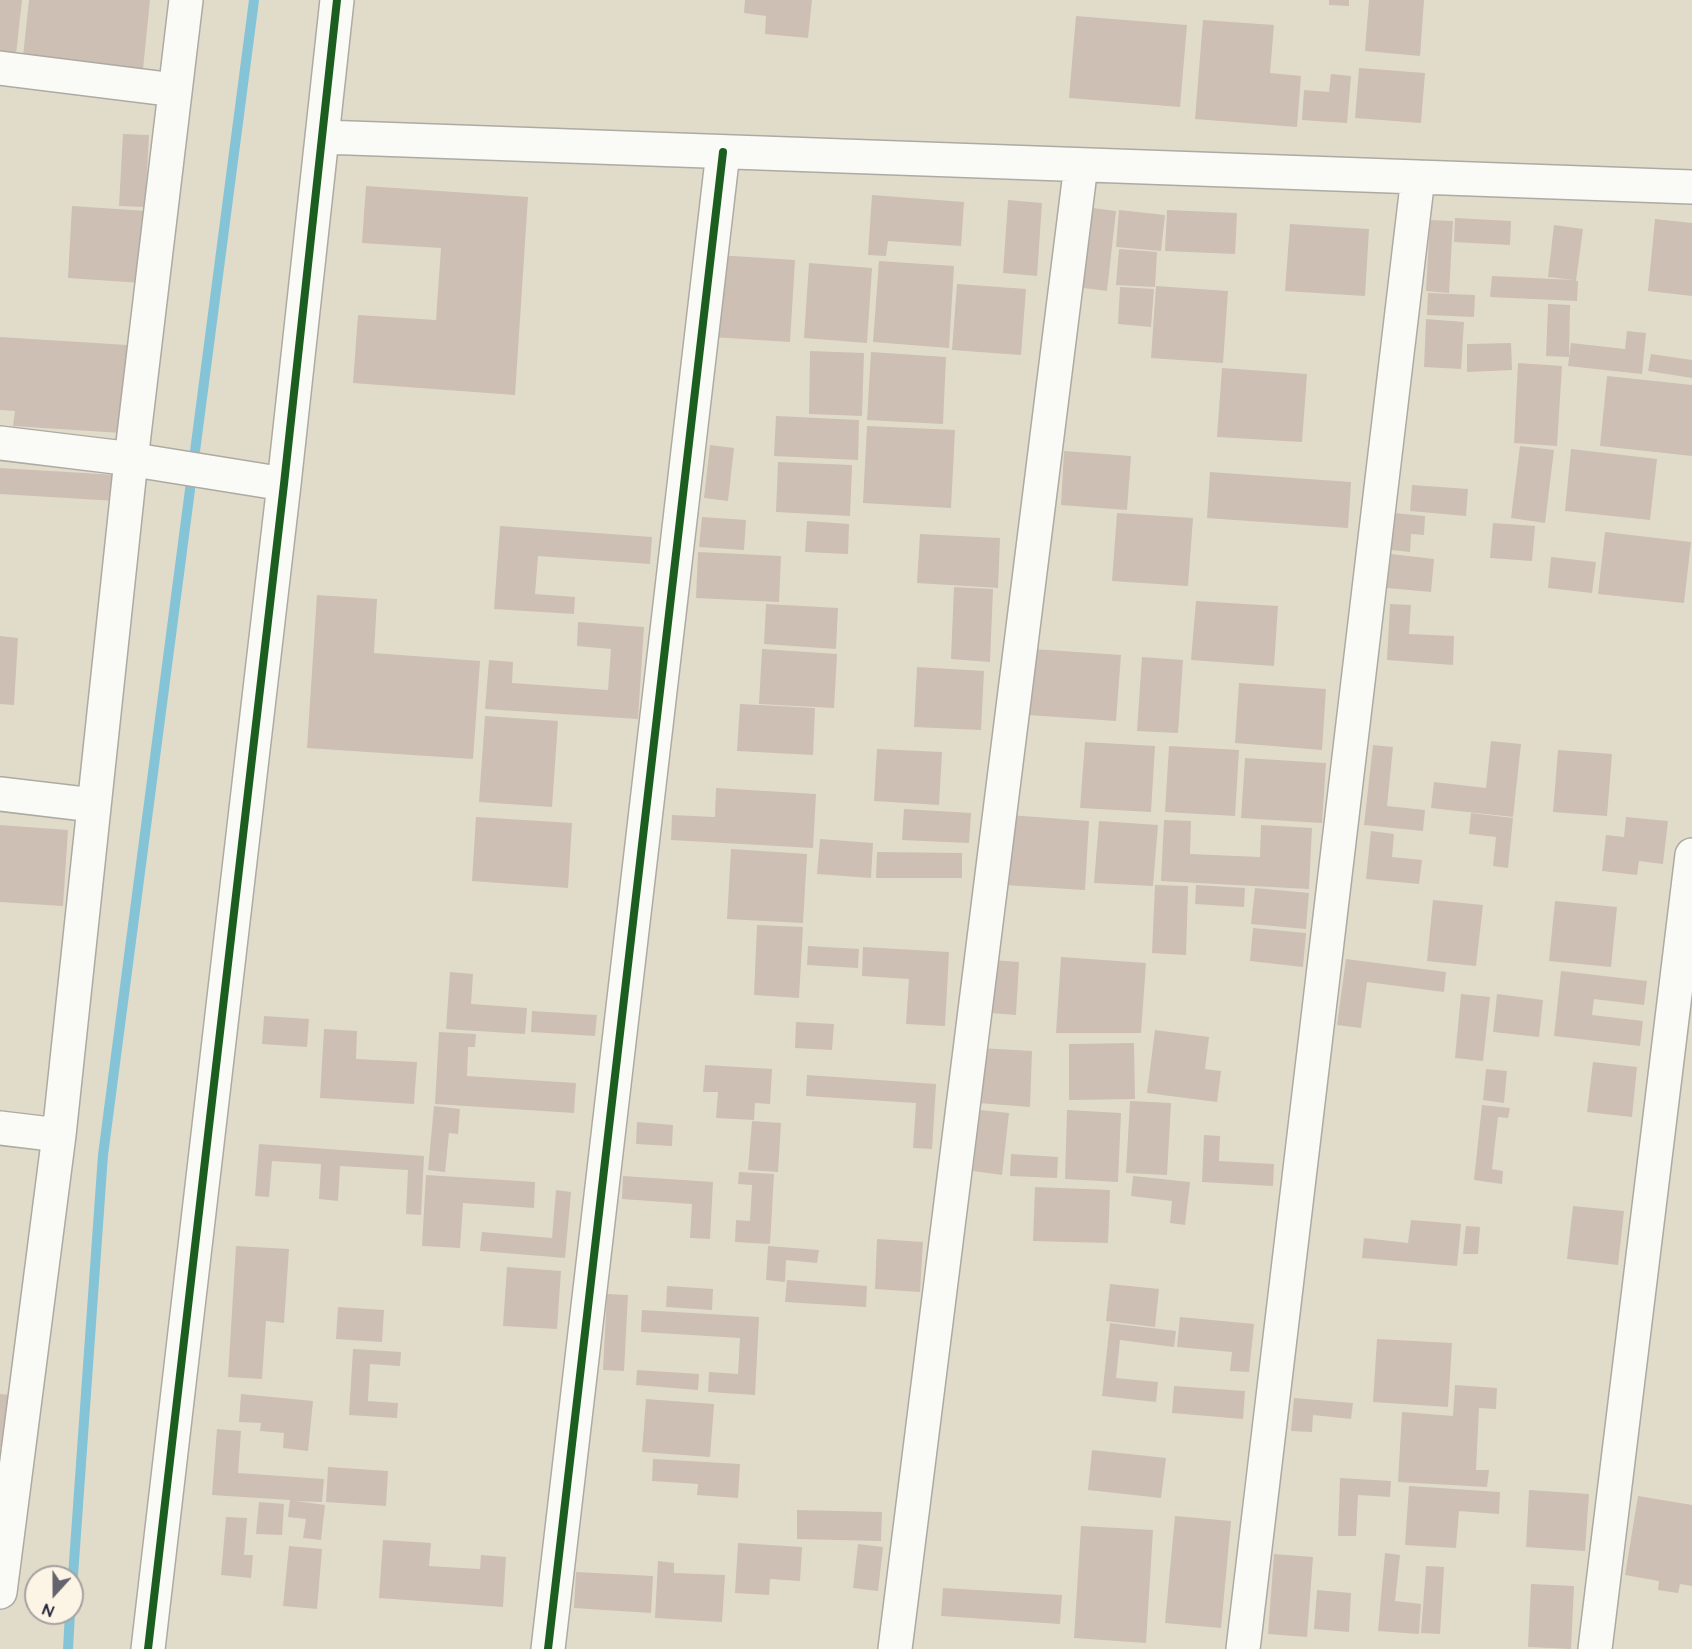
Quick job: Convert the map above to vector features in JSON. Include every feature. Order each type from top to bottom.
[{"type":"street","points":[[0,1592],[7,1476],[58,1135],[93,805],[138,462],[186,0]]},
{"type":"street","points":[[148,1649],[284,484],[337,0]]},
{"type":"street","points":[[0,68],[175,90]]},
{"type":"street","points":[[323,137],[1692,187]]},
{"type":"street","points":[[548,1649],[723,152]]},
{"type":"street","points":[[895,1649],[1081,165]]},
{"type":"street","points":[[1243,1649],[1418,177]]},
{"type":"street","points":[[0,443],[284,484]]},
{"type":"street","points":[[0,794],[93,805]]},
{"type":"street","points":[[1595,1649],[1692,855]]},
{"type":"street","points":[[0,1128],[58,1135]]},
{"type":"building","points":[[0,0],[22,0],[15,64],[0,62]]},
{"type":"building","points":[[29,0],[150,0],[143,69],[23,56]]},
{"type":"building","points":[[745,0],[812,0],[808,38],[765,34],[766,16],[744,13]]},
{"type":"building","points":[[1329,0],[1349,0],[1349,6],[1329,5]]},
{"type":"building","points":[[1369,0],[1424,0],[1420,56],[1365,51]]},
{"type":"building","points":[[1076,16],[1187,25],[1180,107],[1069,98]]},
{"type":"building","points":[[1203,20],[1274,25],[1270,73],[1301,76],[1297,127],[1195,119]]},
{"type":"building","points":[[1359,68],[1425,73],[1421,123],[1355,118]]},
{"type":"building","points":[[1331,74],[1351,76],[1347,123],[1302,120],[1304,90],[1329,92]]},
{"type":"building","points":[[123,134],[149,135],[145,207],[119,206]]},
{"type":"building","points":[[366,186],[528,197],[515,395],[353,383],[358,315],[436,320],[441,248],[362,243]]},
{"type":"building","points":[[872,195],[964,202],[961,246],[888,241],[886,256],[868,255]]},
{"type":"building","points":[[1008,200],[1042,203],[1037,276],[1003,273]]},
{"type":"building","points":[[72,206],[147,211],[142,283],[68,278]]},
{"type":"building","points":[[1085,207],[1116,211],[1107,291],[1076,287]]},
{"type":"building","points":[[1119,210],[1165,215],[1161,251],[1116,247]]},
{"type":"building","points":[[1167,210],[1237,213],[1235,254],[1165,251]]},
{"type":"building","points":[[1455,218],[1511,221],[1510,245],[1454,242]]},
{"type":"building","points":[[1655,219],[1692,223],[1692,296],[1648,291]]},
{"type":"building","points":[[1430,220],[1453,221],[1449,293],[1426,291]]},
{"type":"building","points":[[1290,224],[1369,229],[1365,296],[1285,291]]},
{"type":"building","points":[[1554,225],[1583,229],[1576,281],[1578,281],[1577,301],[1490,297],[1492,276],[1574,280],[1548,277]]},
{"type":"building","points":[[1119,249],[1157,252],[1155,287],[1116,285]]},
{"type":"building","points":[[717,255],[795,260],[790,342],[712,337]]},
{"type":"building","points":[[879,261],[954,266],[949,348],[873,342]]},
{"type":"building","points":[[809,263],[872,268],[867,343],[804,338]]},
{"type":"building","points":[[957,284],[1026,289],[1021,355],[952,350]]},
{"type":"building","points":[[1156,286],[1228,291],[1223,363],[1151,358]]},
{"type":"building","points":[[1120,287],[1154,289],[1151,327],[1118,324]]},
{"type":"building","points":[[1428,293],[1475,295],[1474,317],[1427,315]]},
{"type":"building","points":[[1548,304],[1570,305],[1569,357],[1546,356]]},
{"type":"building","points":[[1426,319],[1464,322],[1461,369],[1424,367]]},
{"type":"building","points":[[1627,331],[1646,333],[1642,374],[1568,366],[1571,343],[1625,349]]},
{"type":"building","points":[[0,337],[127,345],[121,433],[13,426],[15,411],[0,410]]},
{"type":"building","points":[[1511,343],[1512,370],[1467,372],[1467,344]]},
{"type":"building","points":[[810,351],[864,353],[862,416],[809,414]]},
{"type":"building","points":[[871,352],[946,357],[943,424],[867,420]]},
{"type":"building","points":[[1651,354],[1692,360],[1692,378],[1648,371]]},
{"type":"building","points":[[1518,363],[1562,366],[1557,446],[1514,443]]},
{"type":"building","points":[[1222,368],[1307,374],[1302,442],[1217,437]]},
{"type":"building","points":[[1607,376],[1692,385],[1692,456],[1600,446]]},
{"type":"building","points":[[776,416],[859,420],[858,460],[774,456]]},
{"type":"building","points":[[867,426],[955,430],[951,508],[863,503]]},
{"type":"building","points":[[710,445],[734,448],[728,501],[704,498]]},
{"type":"building","points":[[1520,446],[1554,450],[1545,523],[1511,518]]},
{"type":"building","points":[[1571,449],[1657,459],[1650,520],[1565,511]]},
{"type":"building","points":[[1064,451],[1131,456],[1127,510],[1061,505]]},
{"type":"building","points":[[778,462],[852,465],[850,516],[776,512]]},
{"type":"building","points":[[0,468],[117,475],[116,501],[0,494]]},
{"type":"building","points":[[1210,472],[1351,482],[1348,528],[1207,518]]},
{"type":"building","points":[[1412,485],[1468,489],[1466,516],[1410,511]]},
{"type":"building","points":[[1117,513],[1193,518],[1188,586],[1112,581]]},
{"type":"building","points":[[1394,513],[1425,516],[1424,535],[1411,534],[1410,552],[1391,550]]},
{"type":"building","points":[[702,517],[746,520],[744,550],[699,547]]},
{"type":"building","points":[[807,521],[849,524],[848,554],[805,552]]},
{"type":"building","points":[[1493,523],[1535,526],[1532,561],[1490,558]]},
{"type":"building","points":[[500,526],[652,537],[650,564],[538,556],[535,594],[575,597],[574,614],[494,609]]},
{"type":"building","points":[[1605,532],[1691,542],[1684,603],[1598,594]]},
{"type":"building","points":[[920,534],[1000,538],[998,588],[917,583]]},
{"type":"building","points":[[698,552],[781,556],[779,602],[696,598]]},
{"type":"building","points":[[1391,554],[1434,559],[1431,592],[1387,588]]},
{"type":"building","points":[[1551,557],[1596,562],[1592,593],[1548,588]]},
{"type":"building","points":[[954,587],[993,589],[990,662],[951,659]]},
{"type":"building","points":[[317,595],[377,599],[374,653],[480,661],[473,759],[307,748]]},
{"type":"building","points":[[1196,601],[1278,606],[1274,666],[1191,660]]},
{"type":"building","points":[[766,604],[838,608],[836,649],[764,644]]},
{"type":"building","points":[[1390,604],[1411,605],[1409,634],[1454,636],[1453,665],[1387,660]]},
{"type":"building","points":[[578,622],[644,627],[638,719],[485,709],[489,660],[513,662],[512,683],[608,690],[611,649],[577,646]]},
{"type":"building","points":[[0,636],[18,638],[14,705],[0,704]]},
{"type":"building","points":[[762,649],[837,654],[834,708],[759,704]]},
{"type":"building","points":[[1033,649],[1121,655],[1116,721],[1028,715]]},
{"type":"building","points":[[1142,657],[1183,660],[1178,733],[1137,731]]},
{"type":"building","points":[[917,667],[984,671],[981,730],[914,727]]},
{"type":"building","points":[[1239,683],[1326,689],[1322,750],[1235,743]]},
{"type":"building","points":[[740,704],[815,708],[813,755],[737,751]]},
{"type":"building","points":[[485,716],[558,721],[552,807],[479,802]]},
{"type":"building","points":[[1491,741],[1521,744],[1513,817],[1431,808],[1434,782],[1486,788]]},
{"type":"building","points":[[1085,742],[1155,746],[1151,812],[1080,808]]},
{"type":"building","points":[[1373,745],[1393,747],[1387,806],[1425,810],[1423,831],[1364,825]]},
{"type":"building","points":[[1169,746],[1239,750],[1235,816],[1165,812]]},
{"type":"building","points":[[877,749],[942,752],[939,805],[874,801]]},
{"type":"building","points":[[1558,750],[1612,754],[1607,816],[1553,812]]},
{"type":"building","points":[[1245,758],[1326,763],[1322,823],[1241,818]]},
{"type":"building","points":[[716,788],[816,794],[813,848],[671,840],[672,815],[715,817]]},
{"type":"building","points":[[904,809],[971,813],[969,843],[902,840]]},
{"type":"building","points":[[1471,813],[1513,818],[1508,868],[1493,866],[1496,837],[1469,834]]},
{"type":"building","points":[[1009,815],[1089,821],[1085,890],[1004,885]]},
{"type":"building","points":[[476,817],[572,823],[568,888],[472,881]]},
{"type":"building","points":[[1626,817],[1668,821],[1663,864],[1639,861],[1637,875],[1602,871],[1606,835],[1624,837]]},
{"type":"building","points":[[1164,820],[1191,821],[1190,854],[1260,857],[1261,825],[1312,828],[1309,889],[1161,881]]},
{"type":"building","points":[[1099,821],[1158,825],[1153,886],[1094,883]]},
{"type":"building","points":[[0,825],[68,830],[63,906],[0,902]]},
{"type":"building","points":[[1371,831],[1394,834],[1392,857],[1422,860],[1419,884],[1366,879]]},
{"type":"building","points":[[820,839],[873,843],[871,878],[817,874]]},
{"type":"building","points":[[731,849],[807,854],[803,923],[727,919]]},
{"type":"building","points":[[877,852],[962,853],[962,878],[876,878]]},
{"type":"building","points":[[1155,885],[1188,886],[1186,955],[1152,953]]},
{"type":"building","points":[[1196,885],[1245,888],[1244,907],[1195,904]]},
{"type":"building","points":[[1255,888],[1309,893],[1306,929],[1251,924]]},
{"type":"building","points":[[1433,900],[1483,905],[1476,966],[1427,961]]},
{"type":"building","points":[[1555,901],[1617,907],[1611,967],[1549,961]]},
{"type":"building","points":[[757,925],[803,927],[799,998],[754,995]]},
{"type":"building","points":[[1253,928],[1306,933],[1303,967],[1250,961]]},
{"type":"building","points":[[808,946],[859,949],[858,968],[807,965]]},
{"type":"building","points":[[863,947],[949,952],[945,1026],[906,1024],[909,979],[862,976]]},
{"type":"building","points":[[1061,957],[1146,963],[1141,1033],[1056,1033]]},
{"type":"building","points":[[1346,959],[1446,972],[1444,992],[1367,982],[1361,1028],[1337,1025]]},
{"type":"building","points":[[993,960],[1019,962],[1016,1015],[990,1013]]},
{"type":"building","points":[[1561,971],[1647,981],[1644,1005],[1594,999],[1592,1015],[1643,1021],[1640,1046],[1554,1036]]},
{"type":"building","points":[[450,972],[473,974],[471,1004],[527,1008],[525,1034],[446,1029]]},
{"type":"building","points":[[1461,994],[1490,997],[1483,1061],[1455,1058]]},
{"type":"building","points":[[1497,994],[1543,1000],[1539,1037],[1493,1032]]},
{"type":"building","points":[[532,1011],[597,1015],[595,1036],[531,1032]]},
{"type":"building","points":[[264,1016],[309,1019],[307,1047],[262,1044]]},
{"type":"building","points":[[796,1022],[834,1024],[832,1050],[795,1048]]},
{"type":"building","points":[[324,1029],[357,1031],[356,1059],[417,1062],[414,1104],[320,1098]]},
{"type":"building","points":[[1155,1030],[1209,1037],[1205,1069],[1221,1071],[1217,1102],[1147,1093]]},
{"type":"building","points":[[439,1032],[476,1034],[475,1047],[468,1047],[467,1076],[576,1083],[574,1113],[435,1104]]},
{"type":"building","points":[[1134,1043],[1135,1099],[1069,1100],[1069,1044]]},
{"type":"building","points":[[981,1048],[1032,1051],[1030,1107],[978,1103]]},
{"type":"building","points":[[1593,1062],[1637,1067],[1632,1117],[1587,1112]]},
{"type":"building","points":[[705,1065],[772,1069],[770,1104],[755,1103],[754,1120],[716,1118],[718,1092],[703,1092]]},
{"type":"building","points":[[1486,1069],[1507,1071],[1504,1103],[1483,1100]]},
{"type":"building","points":[[807,1075],[936,1084],[932,1149],[913,1148],[916,1103],[806,1096]]},
{"type":"building","points":[[1130,1101],[1171,1103],[1167,1175],[1126,1173]]},
{"type":"building","points":[[1482,1105],[1510,1108],[1508,1118],[1498,1117],[1492,1169],[1503,1171],[1502,1184],[1474,1180]]},
{"type":"building","points":[[434,1106],[460,1109],[458,1134],[449,1133],[445,1172],[428,1170]]},
{"type":"building","points":[[980,1110],[1009,1113],[1002,1175],[973,1171]]},
{"type":"building","points":[[1067,1110],[1121,1113],[1118,1182],[1065,1179]]},
{"type":"building","points":[[752,1121],[781,1123],[778,1172],[748,1170]]},
{"type":"building","points":[[637,1122],[673,1125],[672,1146],[636,1144]]},
{"type":"building","points":[[1204,1135],[1220,1136],[1219,1161],[1274,1164],[1273,1186],[1202,1182]]},
{"type":"building","points":[[259,1144],[424,1156],[421,1215],[406,1214],[408,1170],[340,1166],[338,1201],[319,1199],[321,1164],[272,1161],[269,1197],[255,1196]]},
{"type":"building","points":[[1011,1154],[1058,1157],[1057,1178],[1010,1176]]},
{"type":"building","points":[[739,1172],[774,1174],[770,1244],[735,1242],[736,1220],[750,1221],[752,1185],[738,1184]]},
{"type":"building","points":[[426,1175],[535,1182],[534,1208],[463,1203],[460,1248],[422,1246]]},
{"type":"building","points":[[623,1176],[713,1182],[710,1239],[690,1238],[692,1204],[622,1199]]},
{"type":"building","points":[[1133,1176],[1190,1182],[1185,1225],[1170,1223],[1172,1201],[1131,1196]]},
{"type":"building","points":[[1035,1187],[1110,1190],[1108,1243],[1033,1241]]},
{"type":"building","points":[[556,1190],[571,1192],[565,1258],[480,1251],[482,1232],[552,1238]]},
{"type":"building","points":[[1573,1206],[1624,1211],[1618,1265],[1567,1259]]},
{"type":"building","points":[[1411,1220],[1461,1224],[1457,1266],[1362,1258],[1364,1238],[1408,1243]]},
{"type":"building","points":[[1466,1226],[1480,1227],[1478,1254],[1463,1254]]},
{"type":"building","points":[[877,1239],[923,1242],[920,1292],[875,1289]]},
{"type":"building","points":[[236,1246],[289,1249],[284,1323],[266,1321],[262,1379],[228,1377]]},
{"type":"building","points":[[768,1246],[819,1250],[817,1263],[786,1260],[785,1282],[766,1280]]},
{"type":"building","points":[[507,1267],[561,1271],[557,1329],[503,1326]]},
{"type":"building","points":[[787,1280],[867,1286],[866,1307],[785,1302]]},
{"type":"building","points":[[1110,1284],[1159,1289],[1155,1327],[1106,1321]]},
{"type":"building","points":[[667,1286],[713,1289],[712,1310],[666,1307]]},
{"type":"building","points":[[607,1294],[628,1295],[624,1371],[603,1370]]},
{"type":"building","points":[[338,1307],[384,1310],[382,1342],[336,1339]]},
{"type":"building","points":[[642,1310],[759,1317],[755,1395],[708,1392],[709,1372],[738,1374],[740,1338],[641,1332]]},
{"type":"building","points":[[1180,1317],[1254,1324],[1249,1372],[1230,1371],[1232,1352],[1177,1347]]},
{"type":"building","points":[[1110,1323],[1176,1331],[1174,1347],[1120,1340],[1116,1378],[1158,1382],[1156,1402],[1102,1396]]},
{"type":"building","points":[[1377,1339],[1452,1343],[1448,1407],[1373,1402]]},
{"type":"building","points":[[353,1349],[401,1352],[400,1366],[370,1364],[368,1401],[398,1403],[397,1418],[349,1415]]},
{"type":"building","points":[[637,1370],[699,1374],[698,1390],[636,1385]]},
{"type":"building","points":[[1455,1385],[1497,1388],[1496,1409],[1479,1408],[1476,1470],[1489,1470],[1487,1487],[1398,1482],[1402,1412],[1453,1416]]},
{"type":"building","points":[[1174,1386],[1245,1391],[1243,1419],[1172,1413]]},
{"type":"building","points":[[0,1394],[11,1395],[7,1448],[0,1447]]},
{"type":"building","points":[[241,1394],[313,1401],[308,1451],[283,1448],[284,1433],[260,1431],[261,1423],[239,1422]]},
{"type":"building","points":[[1294,1398],[1353,1403],[1351,1419],[1313,1415],[1312,1432],[1291,1431]]},
{"type":"building","points":[[646,1399],[714,1404],[710,1457],[642,1452]]},
{"type":"building","points":[[217,1429],[241,1431],[238,1473],[324,1479],[322,1502],[295,1501],[325,1505],[321,1540],[303,1538],[306,1519],[288,1517],[290,1500],[212,1495]]},
{"type":"building","points":[[1092,1450],[1166,1458],[1161,1498],[1088,1490]]},
{"type":"building","points":[[653,1459],[740,1464],[738,1498],[697,1495],[698,1484],[652,1481]]},
{"type":"building","points":[[328,1467],[388,1471],[386,1506],[326,1502]]},
{"type":"building","points":[[1340,1478],[1391,1481],[1390,1497],[1358,1495],[1356,1536],[1338,1536]]},
{"type":"building","points":[[1409,1486],[1500,1492],[1499,1514],[1459,1511],[1456,1548],[1405,1545]]},
{"type":"building","points":[[1529,1490],[1589,1494],[1585,1551],[1526,1547]]},
{"type":"building","points":[[1638,1496],[1692,1505],[1692,1586],[1680,1584],[1678,1593],[1658,1590],[1659,1581],[1625,1575]]},
{"type":"building","points":[[259,1502],[284,1504],[282,1535],[256,1534]]},
{"type":"building","points":[[797,1510],[882,1512],[881,1541],[797,1539]]},
{"type":"building","points":[[1175,1516],[1231,1521],[1221,1628],[1165,1623]]},
{"type":"building","points":[[226,1517],[247,1518],[244,1555],[253,1555],[251,1578],[221,1575]]},
{"type":"building","points":[[1081,1526],[1153,1530],[1146,1643],[1074,1638]]},
{"type":"building","points":[[383,1540],[431,1543],[429,1566],[480,1569],[481,1555],[506,1557],[503,1607],[379,1598]]},
{"type":"building","points":[[738,1543],[802,1547],[800,1581],[770,1579],[769,1595],[735,1593]]},
{"type":"building","points":[[858,1544],[883,1547],[878,1591],[853,1588]]},
{"type":"building","points":[[289,1546],[322,1549],[317,1609],[283,1606]]},
{"type":"building","points":[[1385,1553],[1400,1555],[1395,1601],[1421,1604],[1419,1634],[1378,1631]]},
{"type":"building","points":[[1274,1554],[1313,1557],[1307,1637],[1268,1634]]},
{"type":"building","points":[[658,1561],[674,1563],[674,1573],[725,1575],[722,1622],[655,1618]]},
{"type":"building","points":[[1426,1566],[1444,1567],[1440,1634],[1421,1633]]},
{"type":"building","points":[[576,1572],[653,1576],[651,1613],[574,1608]]},
{"type":"building","points":[[1531,1584],[1574,1586],[1571,1649],[1528,1647]]},
{"type":"building","points":[[943,1588],[1062,1595],[1060,1624],[941,1616]]},
{"type":"building","points":[[1317,1590],[1351,1593],[1349,1632],[1314,1629]]},
{"type":"waterway","points":[[74,1565],[103,1155],[254,0]]},
{"type":"waterway","points":[[68,1649],[69,1625]]},
{"type":"cycle path","points":[[148,1649],[284,484],[337,0]]},
{"type":"cycle path","points":[[548,1649],[723,152]]}]
